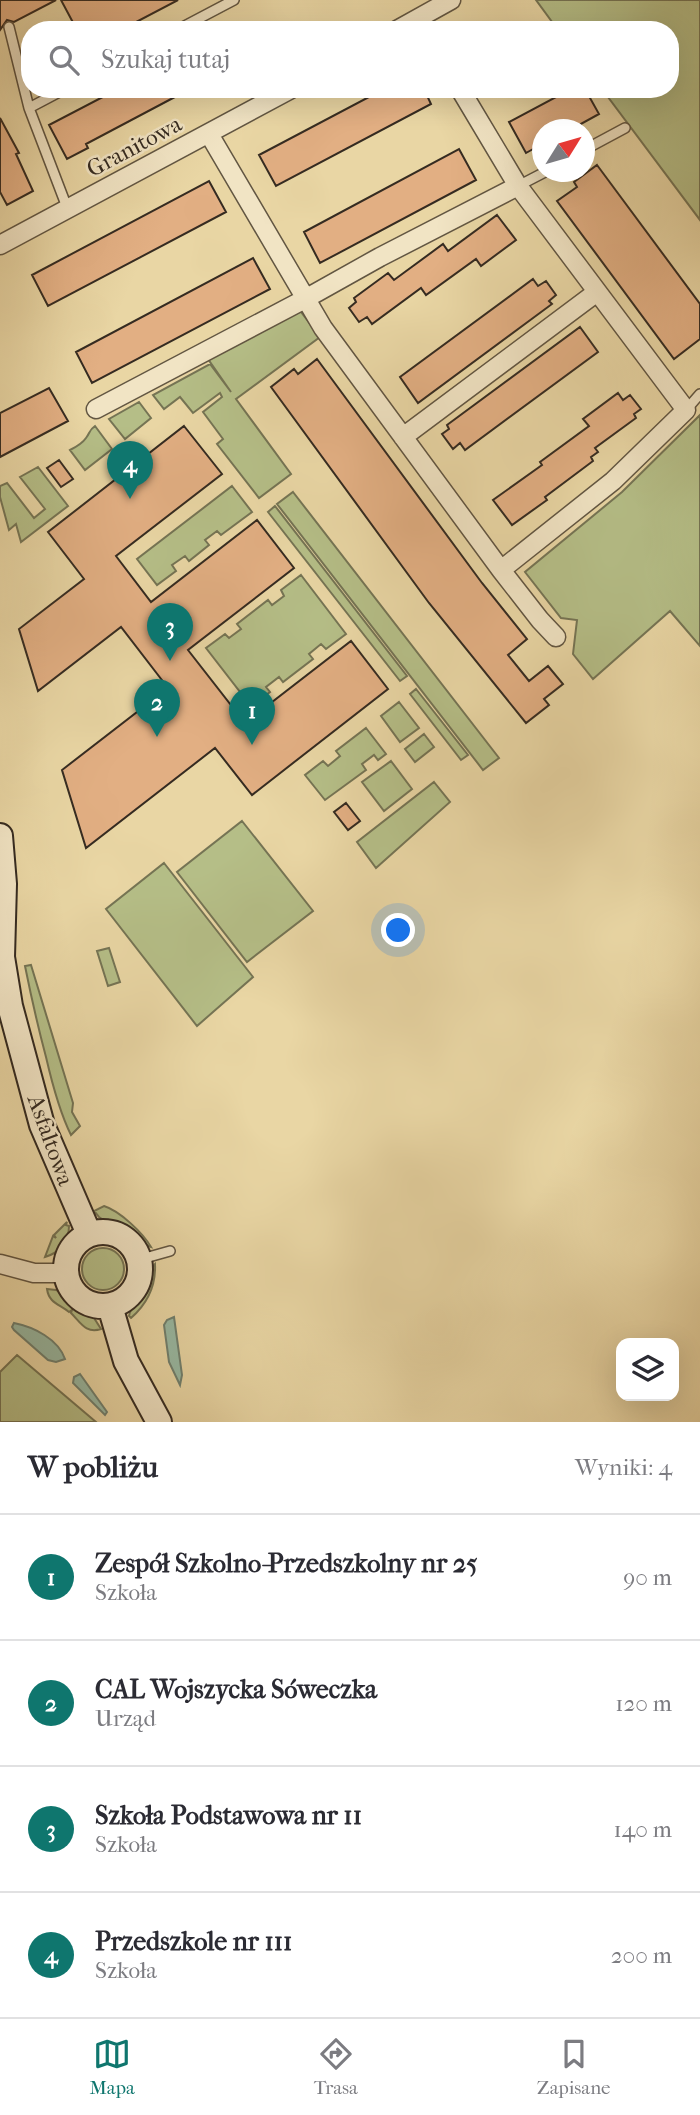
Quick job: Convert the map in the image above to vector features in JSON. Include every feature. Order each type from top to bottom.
[{"type":"street","points":[[425,21],[451,0]]},
{"type":"street","name":"Granitowa","points":[[0,245],[275,98]]},
{"type":"street","points":[[465,98],[518,186],[686,410],[613,481],[501,570]]},
{"type":"street","points":[[209,134],[323,328],[501,570],[556,637]]},
{"type":"street","points":[[96,409],[518,186]]},
{"type":"street","points":[[403,437],[597,292]]},
{"type":"street","name":"Asfaltowa","points":[[0,836],[4,884],[2,957],[10,1006],[41,1125],[89,1234]]},
{"type":"street","points":[[108,1232],[119,1236],[128,1242],[138,1260],[139,1274],[135,1286],[129,1295],[110,1306],[83,1299],[68,1282],[66,1263],[69,1255],[75,1244],[89,1234],[108,1232]]},
{"type":"street","points":[[0,1264],[34,1273],[66,1273]]},
{"type":"street","points":[[110,1306],[127,1361],[159,1422]]},
{"type":"lane","points":[[194,21],[234,0]]},
{"type":"lane","points":[[9,27],[21,76]]},
{"type":"lane","points":[[27,98],[68,210]]},
{"type":"lane","points":[[29,108],[48,98]]},
{"type":"lane","points":[[595,144],[625,128]]},
{"type":"lane","points":[[518,186],[532,179]]},
{"type":"lane","points":[[686,410],[700,394]]},
{"type":"lane","points":[[138,1260],[170,1251]]},
{"type":"green space","points":[[536,0],[700,0],[700,220],[609,98],[679,98],[679,21],[551,21]]},
{"type":"green space","points":[[296,312],[301,312],[320,337],[236,399],[291,474],[259,498],[217,444],[223,439],[203,412],[222,397],[220,393],[193,413],[180,397],[164,409],[153,395],[210,364],[231,392],[208,359]]},
{"type":"green space","points":[[139,402],[151,418],[125,439],[109,419]]},
{"type":"green space","points":[[700,415],[700,646],[670,611],[593,679],[573,654],[577,620],[561,618],[525,572],[622,492]]},
{"type":"green space","points":[[95,426],[112,449],[85,470],[70,450],[83,442]]},
{"type":"green space","points":[[38,467],[68,506],[21,542],[16,524],[9,530],[0,497],[0,486],[7,483],[34,518],[45,509],[20,477]]},
{"type":"green space","points":[[232,486],[252,512],[221,535],[217,531],[205,540],[209,545],[189,561],[185,556],[172,565],[176,571],[157,585],[137,559]]},
{"type":"green space","points":[[293,492],[499,758],[483,770],[277,504]]},
{"type":"green space","points":[[275,506],[407,676],[400,681],[268,512]]},
{"type":"green space","points":[[301,575],[346,634],[326,649],[321,644],[309,654],[313,659],[283,682],[279,677],[266,687],[270,692],[251,706],[206,648],[225,634],[229,638],[241,629],[237,624],[268,600],[272,605],[284,596],[281,590]]},
{"type":"green space","points":[[416,689],[468,755],[461,760],[410,694]]},
{"type":"green space","points":[[399,702],[419,728],[400,742],[381,716]]},
{"type":"green space","points":[[366,728],[386,754],[378,760],[374,755],[362,764],[366,770],[325,800],[305,775],[323,761],[328,766],[340,756],[336,751]]},
{"type":"green space","points":[[424,734],[434,747],[415,762],[405,749]]},
{"type":"green space","points":[[391,761],[412,789],[384,811],[362,782]]},
{"type":"green space","points":[[434,782],[450,802],[376,868],[357,842]]},
{"type":"green space","points":[[242,821],[313,911],[247,962],[177,872]]},
{"type":"green space","points":[[164,863],[253,977],[197,1026],[106,909]]},
{"type":"green space","points":[[109,948],[120,982],[108,986],[97,951]]},
{"type":"green space","points":[[31,965],[73,1103],[72,1112],[80,1126],[71,1135],[56,1097],[37,1023],[25,966]]},
{"type":"green space","points":[[104,1206],[130,1223],[151,1247],[142,1244],[129,1228],[127,1230],[99,1217],[94,1211]]},
{"type":"green space","points":[[67,1222],[69,1232],[65,1242],[55,1253],[45,1257],[53,1236],[56,1238],[54,1235]]},
{"type":"green space","points":[[103,1248],[118,1254],[124,1269],[118,1284],[103,1290],[88,1284],[82,1269],[88,1254]]},
{"type":"green space","points":[[155,1264],[154,1280],[149,1294],[142,1307],[131,1318],[131,1309],[144,1291]]},
{"type":"green space","points":[[47,1289],[61,1292],[73,1305],[94,1318],[101,1329],[91,1330],[84,1327],[71,1313],[72,1310],[69,1312],[52,1300]]},
{"type":"green space","points":[[17,1355],[96,1422],[0,1422],[0,1372]]},
{"type":"shaded area","points":[[174,1317],[182,1375],[180,1385],[169,1362],[164,1325]]},
{"type":"shaded area","points":[[14,1323],[44,1335],[57,1346],[65,1359],[56,1362],[48,1360],[14,1330]]},
{"type":"shaded area","points":[[80,1374],[107,1412],[105,1415],[73,1383],[74,1377]]},
{"type":"building","points":[[0,0],[56,0],[14,22],[7,20],[0,30]]},
{"type":"building","points":[[61,0],[178,0],[138,21],[72,21]]},
{"type":"building","points":[[101,98],[173,98],[86,144],[88,148],[67,159],[49,125]]},
{"type":"building","points":[[367,98],[428,98],[431,104],[276,186],[259,155]]},
{"type":"building","points":[[554,98],[590,98],[599,114],[590,119],[532,119],[532,150],[526,153],[509,122]]},
{"type":"building","points":[[0,118],[19,153],[16,154],[33,191],[7,205],[0,192]]},
{"type":"building","points":[[459,149],[476,180],[320,263],[304,232]]},
{"type":"building","points":[[597,165],[700,304],[700,339],[674,359],[557,201],[577,187],[574,182],[595,182]]},
{"type":"building","points":[[209,181],[226,212],[48,306],[32,275]]},
{"type":"building","points":[[497,215],[516,240],[481,266],[476,259],[426,295],[421,288],[372,324],[367,317],[359,322],[349,308],[356,302],[354,298],[388,273],[394,280],[443,244],[448,251]]},
{"type":"building","points":[[253,258],[270,289],[92,383],[76,352]]},
{"type":"building","points":[[533,279],[538,286],[546,281],[556,295],[549,301],[552,304],[418,403],[400,377]]},
{"type":"building","points":[[580,327],[598,352],[465,450],[460,443],[453,449],[442,434],[449,429],[447,425]]},
{"type":"building","points":[[317,359],[482,583],[527,639],[508,655],[529,681],[548,666],[563,684],[544,699],[549,705],[526,723],[429,603],[271,387],[294,369],[298,374]]},
{"type":"building","points":[[49,388],[68,421],[0,457],[0,413]]},
{"type":"building","points":[[618,393],[623,400],[630,395],[641,409],[634,414],[636,418],[595,448],[598,452],[591,457],[593,461],[512,525],[493,500],[542,465],[540,462],[589,426],[583,419]]},
{"type":"building","points":[[184,426],[222,474],[116,556],[151,602],[257,520],[294,568],[188,650],[245,723],[351,641],[388,689],[252,795],[215,748],[86,848],[62,770],[168,688],[121,627],[38,691],[19,629],[84,579],[48,532]]},
{"type":"building","points":[[59,460],[73,479],[61,487],[47,468]]},
{"type":"building","points":[[346,803],[360,821],[348,830],[334,812]]},
{"type":"place","name":"Przedszkole nr 111","points":[[130,499]]},
{"type":"place","name":"Szkoła Podstawowa nr 11","points":[[170,661]]},
{"type":"place","name":"CAL Wojszycka Sóweczka","points":[[157,737]]},
{"type":"place","name":"Zespół Szkolno-Przedszkolny nr 25","points":[[252,745]]}]
